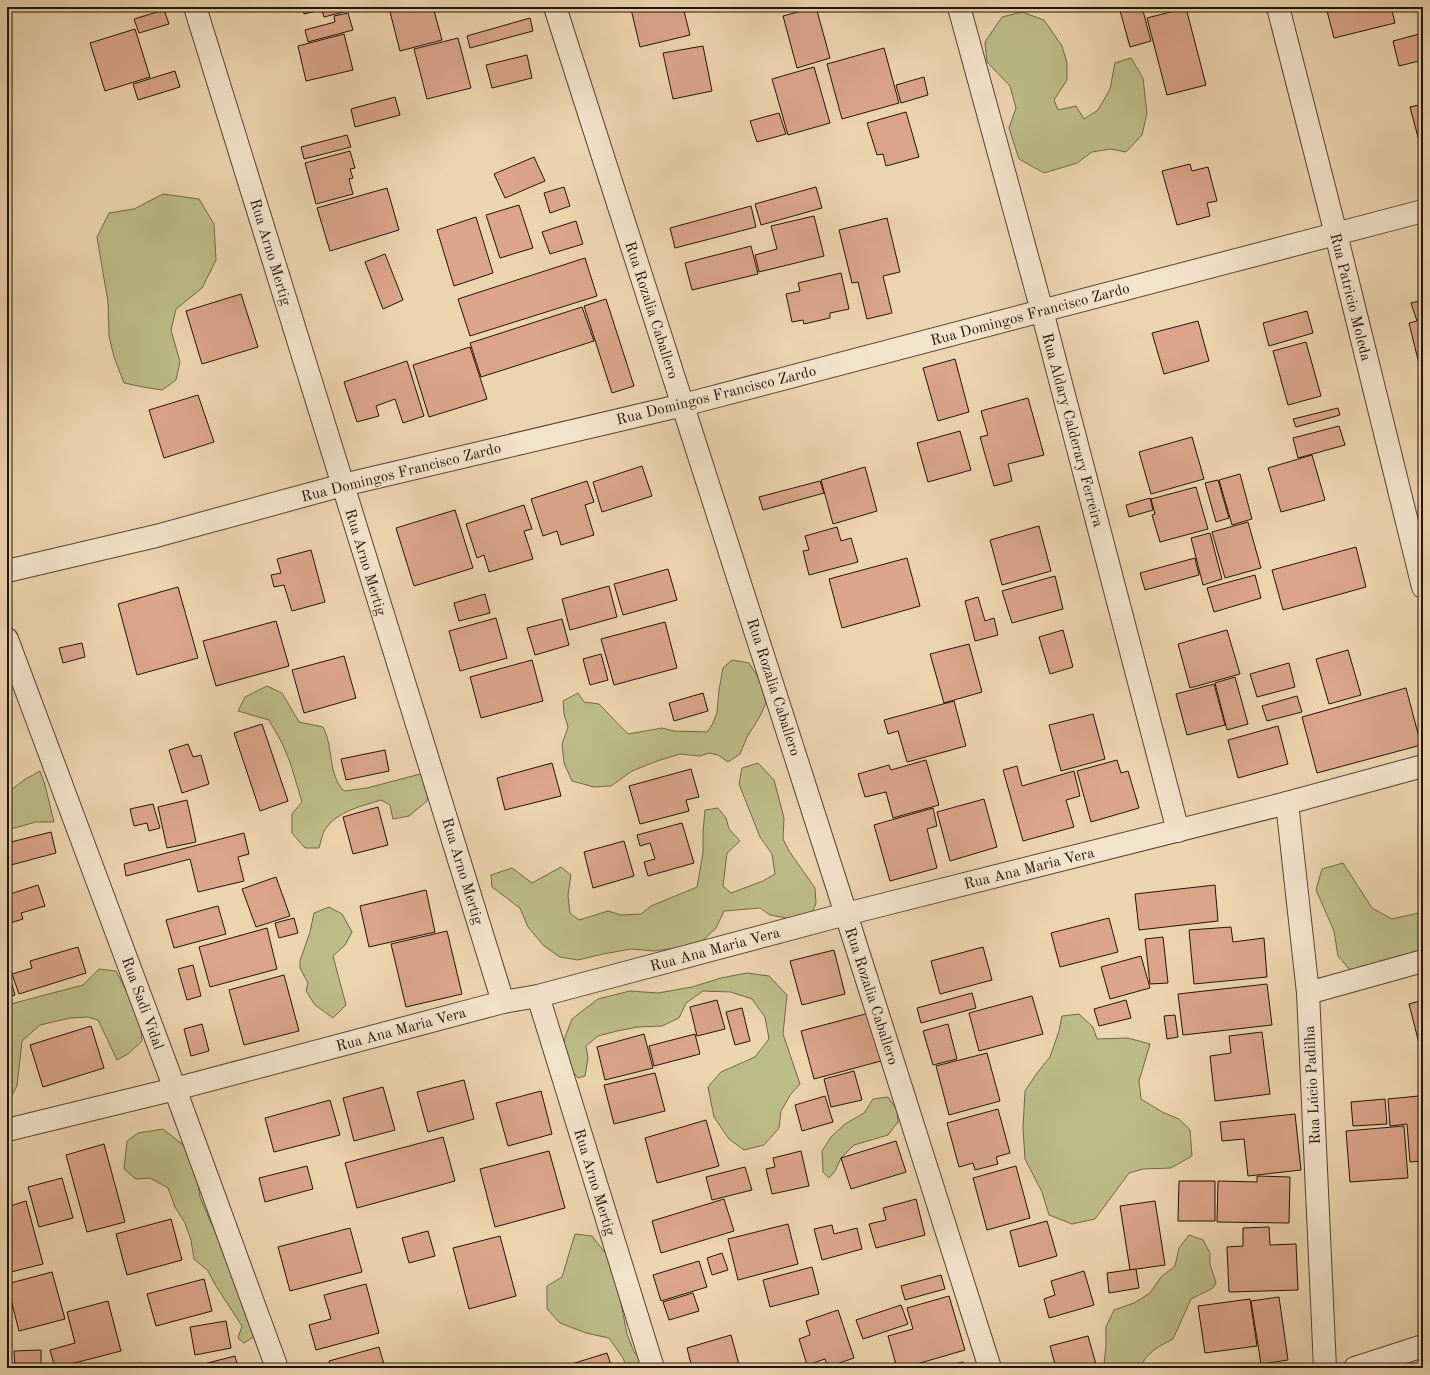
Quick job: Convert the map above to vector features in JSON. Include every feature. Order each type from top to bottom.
[{"type":"street","name":"Rua Arno Mertig","points":[[195,7],[503,1002]]},
{"type":"street","name":"Rua Rozalia Caballero","points":[[555,7],[990,1368]]},
{"type":"street","name":"Rua Aldary Calderary Ferreira","points":[[960,7],[1042,311],[1178,831]]},
{"type":"street","name":"Rua Patricio Moleda","points":[[1278,7],[1336,234],[1423,587]]},
{"type":"street","name":"Rua Domingos Francisco Zardo","points":[[7,571],[156,536],[343,485],[683,405],[1423,211]]},
{"type":"street","name":"Rua Sadi Vidal","points":[[7,639],[175,1089],[277,1368]]},
{"type":"street","name":"Rua Ana Maria Vera","points":[[7,1130],[175,1089],[503,1002],[538,996],[846,914],[1178,831],[1423,766]]},
{"type":"street","name":"Rua Lúcio Padilha","points":[[1287,803],[1308,993],[1325,1368]]},
{"type":"street","points":[[1308,993],[1423,961]]},
{"type":"street","name":"Rua Arno Mertig","points":[[538,996],[653,1368]]},
{"type":"street","points":[[1356,1368],[1423,1346]]},
{"type":"green space","points":[[1022,12],[1044,20],[1062,46],[1067,63],[1067,80],[1054,100],[1058,110],[1076,106],[1084,119],[1098,110],[1110,89],[1115,63],[1131,58],[1143,78],[1147,113],[1142,135],[1126,152],[1110,149],[1092,152],[1077,163],[1044,173],[1019,159],[1009,128],[1016,108],[1010,86],[987,62],[985,42],[1002,17]]},
{"type":"green space","points":[[163,194],[199,199],[214,224],[216,260],[202,288],[176,309],[171,330],[180,362],[176,380],[162,390],[124,383],[114,357],[109,336],[108,302],[97,237],[109,213],[134,209]]},
{"type":"green space","points":[[732,660],[749,663],[761,682],[766,703],[759,718],[747,737],[740,754],[728,762],[718,755],[709,753],[700,756],[680,754],[632,771],[611,786],[594,787],[572,781],[564,763],[562,744],[568,727],[564,714],[563,701],[578,693],[584,702],[599,704],[628,734],[662,728],[674,731],[707,732],[717,713],[723,668]]},
{"type":"green space","points":[[267,686],[282,693],[299,722],[323,727],[329,743],[335,776],[344,791],[367,788],[424,773],[429,787],[427,801],[409,816],[393,819],[390,805],[381,800],[358,807],[344,813],[331,822],[325,830],[319,848],[305,848],[292,833],[292,814],[302,802],[290,762],[282,743],[269,720],[238,711],[245,697]]},
{"type":"green space","points":[[758,763],[774,780],[784,818],[783,839],[789,851],[815,888],[816,903],[811,916],[798,920],[770,915],[760,908],[724,911],[716,928],[700,943],[654,951],[631,949],[578,960],[560,957],[544,946],[528,927],[520,908],[492,887],[491,875],[512,868],[532,883],[561,867],[571,875],[568,895],[570,913],[579,920],[608,911],[621,915],[641,914],[651,906],[697,887],[703,853],[705,810],[718,808],[726,818],[729,829],[740,841],[727,853],[723,886],[731,893],[763,881],[775,874],[772,854],[760,837],[739,784],[742,768]]},
{"type":"green space","points":[[40,771],[54,822],[36,822],[7,830],[7,793],[24,780]]},
{"type":"green space","points":[[1343,863],[1372,908],[1392,919],[1423,912],[1423,954],[1351,971],[1338,956],[1334,931],[1316,890],[1322,869]]},
{"type":"green space","points":[[329,907],[342,914],[352,932],[345,945],[333,956],[346,1005],[333,1018],[315,1005],[306,991],[308,983],[300,968],[300,961],[310,932],[314,913]]},
{"type":"green space","points":[[99,969],[116,971],[139,1015],[142,1041],[128,1054],[117,1060],[98,1020],[88,1017],[70,1018],[40,1025],[22,1041],[17,1086],[7,1104],[7,1005],[83,985]]},
{"type":"green space","points":[[747,973],[769,976],[787,995],[783,1034],[800,1084],[791,1094],[781,1111],[779,1128],[764,1145],[744,1150],[729,1139],[714,1117],[708,1087],[721,1072],[755,1057],[769,1039],[765,1017],[752,999],[731,992],[703,991],[686,1003],[679,1018],[662,1026],[638,1027],[598,1036],[586,1046],[588,1058],[585,1076],[578,1078],[568,1066],[564,1040],[572,1019],[598,999],[630,991],[658,993],[692,987],[721,978]]},
{"type":"green space","points":[[1079,1014],[1093,1027],[1097,1039],[1128,1038],[1150,1044],[1139,1081],[1141,1099],[1162,1112],[1179,1119],[1190,1130],[1192,1156],[1171,1168],[1143,1169],[1129,1173],[1095,1219],[1072,1224],[1049,1215],[1042,1192],[1025,1159],[1023,1128],[1025,1091],[1050,1057],[1059,1031],[1062,1016]]},
{"type":"green space","points":[[888,1097],[897,1110],[898,1122],[888,1135],[854,1145],[841,1158],[835,1171],[829,1178],[823,1172],[822,1151],[831,1137],[845,1124],[864,1113],[873,1099]]},
{"type":"green space","points":[[163,1129],[187,1148],[196,1172],[200,1197],[212,1225],[229,1246],[255,1336],[244,1343],[238,1338],[242,1326],[208,1271],[194,1259],[191,1240],[185,1223],[175,1207],[168,1188],[150,1178],[136,1179],[124,1169],[127,1141],[138,1133]]},
{"type":"green space","points":[[575,1234],[592,1236],[607,1255],[619,1293],[627,1334],[634,1352],[647,1368],[627,1368],[623,1358],[609,1338],[586,1333],[560,1323],[547,1309],[547,1286],[562,1277]]},
{"type":"green space","points":[[1189,1235],[1203,1240],[1210,1253],[1210,1264],[1216,1283],[1213,1288],[1191,1299],[1173,1339],[1149,1354],[1140,1368],[1106,1368],[1104,1365],[1106,1327],[1114,1310],[1134,1303],[1150,1293],[1161,1277],[1175,1266],[1179,1248]]},
{"type":"building","points":[[302,7],[320,7],[321,10],[304,14]]},
{"type":"building","points":[[321,7],[363,7],[324,17]]},
{"type":"building","points":[[433,7],[442,40],[400,51],[389,8]]},
{"type":"building","points":[[641,7],[683,7],[690,35],[640,47],[631,9]]},
{"type":"building","points":[[816,7],[830,58],[797,68],[783,16]]},
{"type":"building","points":[[1119,7],[1142,7],[1151,41],[1130,47]]},
{"type":"building","points":[[1326,7],[1391,7],[1395,23],[1334,38]]},
{"type":"building","points":[[1186,8],[1206,85],[1167,95],[1147,18]]},
{"type":"building","points":[[164,10],[169,24],[139,33],[134,19]]},
{"type":"building","points":[[348,13],[353,30],[308,42],[305,30],[335,22],[334,16]]},
{"type":"building","points":[[530,18],[533,31],[470,48],[467,36]]},
{"type":"building","points":[[135,29],[150,77],[105,91],[90,43]]},
{"type":"building","points":[[1423,33],[1423,60],[1399,66],[1393,41]]},
{"type":"building","points":[[344,34],[353,70],[306,81],[298,46]]},
{"type":"building","points":[[458,38],[471,88],[427,99],[414,49]]},
{"type":"building","points":[[703,46],[712,91],[673,99],[663,53]]},
{"type":"building","points":[[884,48],[899,103],[842,119],[827,64]]},
{"type":"building","points":[[527,55],[532,78],[492,88],[486,65]]},
{"type":"building","points":[[814,67],[830,123],[788,135],[772,79]]},
{"type":"building","points":[[175,71],[180,87],[138,100],[133,84]]},
{"type":"building","points":[[924,77],[928,95],[901,103],[896,85]]},
{"type":"building","points":[[395,97],[400,115],[355,127],[351,109]]},
{"type":"building","points":[[1423,104],[1423,156],[1410,107]]},
{"type":"building","points":[[906,112],[919,157],[886,166],[883,154],[877,155],[867,123]]},
{"type":"building","points":[[779,113],[786,134],[757,142],[750,121]]},
{"type":"building","points":[[347,135],[351,147],[304,159],[301,147]]},
{"type":"building","points":[[350,151],[355,168],[350,169],[353,178],[349,179],[353,194],[316,204],[305,163]]},
{"type":"building","points":[[534,157],[545,181],[505,198],[494,174]]},
{"type":"building","points":[[1190,164],[1192,171],[1208,167],[1217,201],[1207,203],[1210,216],[1177,225],[1162,171]]},
{"type":"building","points":[[564,187],[570,206],[550,213],[544,193]]},
{"type":"building","points":[[816,187],[822,208],[761,225],[755,204]]},
{"type":"building","points":[[387,188],[399,230],[330,251],[317,208]]},
{"type":"building","points":[[519,205],[533,248],[500,258],[486,215]]},
{"type":"building","points":[[751,206],[756,227],[675,248],[670,228]]},
{"type":"building","points":[[814,216],[824,256],[759,272],[755,255],[777,249],[771,226]]},
{"type":"building","points":[[476,217],[493,273],[454,286],[437,230]]},
{"type":"building","points":[[887,218],[900,272],[883,276],[892,313],[867,319],[858,282],[852,283],[839,230]]},
{"type":"building","points":[[576,221],[583,244],[550,254],[542,232]]},
{"type":"building","points":[[751,246],[758,274],[692,290],[685,263]]},
{"type":"building","points":[[385,254],[403,300],[383,309],[365,262]]},
{"type":"building","points":[[585,258],[597,296],[470,336],[458,299]]},
{"type":"building","points":[[841,273],[849,309],[830,313],[830,318],[804,324],[803,320],[792,322],[786,294],[800,291],[798,283]]},
{"type":"building","points":[[241,294],[258,347],[202,364],[186,311]]},
{"type":"building","points":[[606,299],[634,386],[612,393],[584,306]]},
{"type":"building","points":[[1423,300],[1423,371],[1421,372],[1409,323],[1417,321],[1411,303]]},
{"type":"building","points":[[582,307],[594,341],[481,377],[470,343]]},
{"type":"building","points":[[1307,311],[1313,333],[1269,346],[1263,323]]},
{"type":"building","points":[[1198,321],[1209,361],[1164,374],[1152,333]]},
{"type":"building","points":[[1306,342],[1321,396],[1288,405],[1273,351]]},
{"type":"building","points":[[470,347],[487,399],[429,417],[413,365]]},
{"type":"building","points":[[955,359],[969,412],[938,421],[923,368]]},
{"type":"building","points":[[407,361],[424,416],[403,423],[395,399],[376,406],[379,416],[357,422],[344,382]]},
{"type":"building","points":[[198,395],[214,442],[164,458],[149,410]]},
{"type":"building","points":[[1028,398],[1044,455],[1008,464],[1012,481],[994,486],[980,437],[988,435],[981,411]]},
{"type":"building","points":[[1338,408],[1340,415],[1296,427],[1293,419]]},
{"type":"building","points":[[1339,426],[1345,445],[1298,458],[1293,438]]},
{"type":"building","points":[[960,431],[971,470],[928,482],[917,443]]},
{"type":"building","points":[[1192,437],[1204,479],[1151,494],[1139,452]]},
{"type":"building","points":[[1312,455],[1325,500],[1281,512],[1268,468]]},
{"type":"building","points":[[642,466],[652,496],[602,512],[593,482]]},
{"type":"building","points":[[865,467],[877,511],[833,524],[821,480]]},
{"type":"building","points":[[1240,474],[1252,519],[1232,525],[1219,480]]},
{"type":"building","points":[[1218,480],[1229,518],[1216,522],[1205,483]]},
{"type":"building","points":[[587,481],[594,502],[585,505],[594,535],[561,545],[557,531],[543,536],[531,499]]},
{"type":"building","points":[[820,481],[824,493],[763,510],[759,497]]},
{"type":"building","points":[[1196,487],[1208,529],[1160,542],[1152,515],[1155,514],[1151,499]]},
{"type":"building","points":[[1150,498],[1153,510],[1129,517],[1126,505]]},
{"type":"building","points":[[524,505],[532,529],[524,531],[533,559],[489,572],[484,555],[477,558],[466,524]]},
{"type":"building","points":[[455,510],[473,568],[414,586],[396,528]]},
{"type":"building","points":[[1248,522],[1261,568],[1225,578],[1212,532]]},
{"type":"building","points":[[1039,526],[1051,571],[1002,585],[990,540]]},
{"type":"building","points":[[837,527],[841,541],[851,538],[858,562],[809,575],[803,551],[809,550],[805,536]]},
{"type":"building","points":[[1210,533],[1222,579],[1203,585],[1191,538]]},
{"type":"building","points":[[1356,547],[1366,587],[1283,610],[1272,570]]},
{"type":"building","points":[[311,550],[325,602],[292,611],[284,585],[274,587],[271,575],[281,573],[277,559]]},
{"type":"building","points":[[907,558],[920,606],[842,628],[829,579]]},
{"type":"building","points":[[1195,558],[1199,575],[1145,590],[1140,573]]},
{"type":"building","points":[[668,569],[677,600],[623,615],[614,584]]},
{"type":"building","points":[[1255,575],[1261,598],[1214,612],[1207,588]]},
{"type":"building","points":[[1055,576],[1063,609],[1012,623],[1002,591]]},
{"type":"building","points":[[609,586],[617,617],[570,630],[562,599]]},
{"type":"building","points":[[178,587],[198,658],[137,675],[118,604]]},
{"type":"building","points":[[485,594],[490,613],[459,621],[454,603]]},
{"type":"building","points":[[978,597],[985,621],[994,618],[998,635],[975,641],[965,601]]},
{"type":"building","points":[[496,618],[507,658],[460,671],[449,631]]},
{"type":"building","points":[[562,619],[569,645],[535,655],[527,628]]},
{"type":"building","points":[[276,621],[289,666],[216,686],[203,641]]},
{"type":"building","points":[[665,622],[677,668],[614,685],[601,639]]},
{"type":"building","points":[[1063,630],[1073,667],[1050,674],[1039,637]]},
{"type":"building","points":[[1227,630],[1240,674],[1190,688],[1178,644]]},
{"type":"building","points":[[82,643],[85,657],[63,663],[59,648]]},
{"type":"building","points":[[969,644],[982,692],[944,703],[930,654]]},
{"type":"building","points":[[1348,650],[1361,695],[1329,704],[1316,659]]},
{"type":"building","points":[[601,654],[608,680],[590,685],[583,659]]},
{"type":"building","points":[[344,656],[356,698],[304,713],[292,670]]},
{"type":"building","points":[[532,660],[543,701],[481,718],[470,677]]},
{"type":"building","points":[[1289,663],[1295,687],[1257,697],[1250,674]]},
{"type":"building","points":[[1235,677],[1248,724],[1227,730],[1215,683]]},
{"type":"building","points":[[1214,684],[1225,725],[1187,735],[1176,694]]},
{"type":"building","points":[[1406,688],[1421,745],[1317,773],[1302,717]]},
{"type":"building","points":[[703,693],[708,711],[674,721],[669,703]]},
{"type":"building","points":[[1297,696],[1302,712],[1267,721],[1262,706]]},
{"type":"building","points":[[954,701],[966,746],[907,762],[898,731],[888,734],[884,720]]},
{"type":"building","points":[[1093,714],[1105,759],[1061,771],[1049,725]]},
{"type":"building","points":[[262,724],[288,801],[260,811],[234,733]]},
{"type":"building","points":[[1278,726],[1288,764],[1238,778],[1228,740]]},
{"type":"building","points":[[188,744],[193,757],[201,755],[209,784],[182,793],[169,750]]},
{"type":"building","points":[[385,750],[389,771],[346,780],[341,759]]},
{"type":"building","points":[[926,760],[939,805],[893,818],[886,792],[865,797],[858,774],[889,765],[891,770]]},
{"type":"building","points":[[1117,760],[1121,773],[1128,771],[1139,808],[1091,822],[1077,771]]},
{"type":"building","points":[[552,763],[561,796],[505,810],[497,778]]},
{"type":"building","points":[[1017,766],[1022,786],[1074,771],[1080,796],[1066,800],[1074,827],[1023,841],[1003,770]]},
{"type":"building","points":[[691,769],[699,797],[686,800],[689,811],[640,824],[629,786]]},
{"type":"building","points":[[984,799],[997,847],[950,861],[937,812]]},
{"type":"building","points":[[187,800],[196,842],[167,848],[158,807]]},
{"type":"building","points":[[153,804],[160,828],[149,831],[147,823],[134,826],[130,809]]},
{"type":"building","points":[[378,807],[388,845],[353,854],[343,817]]},
{"type":"building","points":[[933,808],[937,826],[927,829],[937,868],[890,881],[874,825]]},
{"type":"building","points":[[682,823],[694,863],[648,876],[644,862],[655,859],[650,843],[640,846],[637,835]]},
{"type":"building","points":[[51,832],[56,853],[7,866],[7,843]]},
{"type":"building","points":[[244,833],[249,854],[238,857],[244,881],[198,892],[190,859],[126,876],[124,864]]},
{"type":"building","points":[[624,841],[634,876],[593,888],[584,852]]},
{"type":"building","points":[[276,877],[290,916],[256,927],[242,889]]},
{"type":"building","points":[[38,885],[45,906],[21,913],[23,919],[7,924],[7,895]]},
{"type":"building","points":[[1215,885],[1218,921],[1139,930],[1135,894]]},
{"type":"building","points":[[426,890],[435,932],[369,947],[360,906]]},
{"type":"building","points":[[218,906],[226,934],[174,948],[166,920]]},
{"type":"building","points":[[294,918],[298,933],[279,938],[275,923]]},
{"type":"building","points":[[1109,918],[1118,952],[1060,967],[1051,933]]},
{"type":"building","points":[[1231,927],[1233,942],[1264,938],[1267,977],[1194,984],[1189,930]]},
{"type":"building","points":[[267,928],[277,969],[210,987],[199,947]]},
{"type":"building","points":[[447,931],[462,994],[406,1007],[391,944]]},
{"type":"building","points":[[1163,937],[1168,983],[1150,984],[1145,939]]},
{"type":"building","points":[[78,947],[86,973],[19,994],[12,974],[32,968],[30,961]]},
{"type":"building","points":[[983,947],[992,980],[940,994],[931,961]]},
{"type":"building","points":[[834,950],[845,994],[802,1005],[790,961]]},
{"type":"building","points":[[1141,956],[1150,988],[1110,999],[1101,967]]},
{"type":"building","points":[[193,965],[201,996],[187,1000],[178,969]]},
{"type":"building","points":[[7,968],[15,995],[7,997]]},
{"type":"building","points":[[284,975],[299,1031],[244,1045],[229,990]]},
{"type":"building","points":[[1267,984],[1272,1025],[1183,1035],[1178,994]]},
{"type":"building","points":[[972,993],[976,1008],[921,1023],[917,1008]]},
{"type":"building","points":[[1032,996],[1043,1034],[979,1051],[969,1013]]},
{"type":"building","points":[[717,1000],[725,1029],[697,1036],[690,1007]]},
{"type":"building","points":[[1126,1000],[1131,1018],[1099,1026],[1094,1009]]},
{"type":"building","points":[[1423,1000],[1423,1059],[1409,1004]]},
{"type":"building","points":[[742,1008],[750,1041],[735,1045],[726,1012]]},
{"type":"building","points":[[869,1013],[881,1061],[814,1079],[801,1031]]},
{"type":"building","points":[[1175,1015],[1178,1037],[1167,1039],[1164,1016]]},
{"type":"building","points":[[202,1024],[209,1051],[191,1056],[184,1029]]},
{"type":"building","points":[[948,1024],[957,1059],[933,1065],[923,1031]]},
{"type":"building","points":[[91,1026],[104,1068],[43,1087],[30,1045]]},
{"type":"building","points":[[1262,1032],[1270,1094],[1215,1101],[1210,1056],[1231,1053],[1229,1036]]},
{"type":"building","points":[[644,1034],[653,1068],[605,1080],[597,1047]]},
{"type":"building","points":[[695,1034],[700,1054],[654,1066],[649,1046]]},
{"type":"building","points":[[987,1053],[1000,1101],[949,1115],[936,1066]]},
{"type":"building","points":[[854,1071],[862,1100],[831,1107],[824,1079]]},
{"type":"building","points":[[655,1073],[665,1111],[614,1124],[604,1085]]},
{"type":"building","points":[[464,1080],[474,1119],[428,1132],[417,1092]]},
{"type":"building","points":[[383,1087],[395,1130],[354,1141],[343,1098]]},
{"type":"building","points":[[541,1091],[552,1134],[508,1146],[496,1103]]},
{"type":"building","points":[[825,1096],[833,1122],[802,1131],[795,1105]]},
{"type":"building","points":[[1419,1096],[1423,1161],[1410,1162],[1407,1124],[1390,1126],[1388,1099]]},
{"type":"building","points":[[1385,1099],[1387,1124],[1353,1126],[1351,1102]]},
{"type":"building","points":[[330,1100],[340,1135],[274,1152],[265,1118]]},
{"type":"building","points":[[998,1109],[1010,1153],[996,1157],[998,1164],[975,1170],[973,1163],[959,1167],[947,1123]]},
{"type":"building","points":[[1295,1114],[1301,1170],[1248,1176],[1244,1139],[1222,1141],[1220,1122]]},
{"type":"building","points":[[706,1120],[719,1166],[657,1183],[645,1138]]},
{"type":"building","points":[[1404,1126],[1408,1178],[1350,1182],[1346,1131]]},
{"type":"building","points":[[443,1137],[455,1181],[357,1208],[345,1163]]},
{"type":"building","points":[[896,1141],[906,1172],[851,1189],[841,1158]]},
{"type":"building","points":[[104,1144],[125,1222],[87,1232],[66,1155]]},
{"type":"building","points":[[549,1151],[565,1208],[495,1227],[480,1169]]},
{"type":"building","points":[[801,1151],[809,1186],[772,1194],[766,1169],[775,1167],[773,1158]]},
{"type":"building","points":[[307,1166],[313,1189],[265,1202],[259,1178]]},
{"type":"building","points":[[1016,1166],[1030,1218],[987,1230],[973,1178]]},
{"type":"building","points":[[745,1167],[752,1190],[712,1200],[706,1177]]},
{"type":"building","points":[[1257,1176],[1290,1177],[1289,1223],[1217,1222],[1218,1181],[1257,1182]]},
{"type":"building","points":[[62,1178],[73,1218],[39,1227],[28,1187]]},
{"type":"building","points":[[1179,1181],[1215,1181],[1215,1221],[1178,1221]]},
{"type":"building","points":[[724,1199],[734,1231],[661,1253],[652,1221]]},
{"type":"building","points":[[916,1199],[925,1235],[876,1248],[869,1224],[886,1220],[883,1208]]},
{"type":"building","points":[[26,1201],[43,1264],[7,1273],[7,1207]]},
{"type":"building","points":[[1155,1201],[1165,1265],[1130,1270],[1120,1206]]},
{"type":"building","points":[[171,1219],[182,1260],[127,1275],[116,1234]]},
{"type":"building","points":[[1047,1221],[1057,1256],[1019,1267],[1010,1231]]},
{"type":"building","points":[[788,1224],[798,1264],[738,1280],[728,1239]]},
{"type":"building","points":[[832,1225],[834,1234],[857,1228],[862,1249],[822,1260],[814,1229]]},
{"type":"building","points":[[1269,1227],[1270,1245],[1296,1244],[1298,1290],[1229,1292],[1227,1247],[1243,1246],[1243,1228]]},
{"type":"building","points":[[350,1228],[362,1272],[290,1291],[278,1247]]},
{"type":"building","points":[[428,1231],[435,1256],[409,1263],[402,1238]]},
{"type":"building","points":[[500,1236],[516,1296],[469,1309],[453,1248]]},
{"type":"building","points":[[722,1253],[728,1270],[712,1275],[707,1258]]},
{"type":"building","points":[[699,1261],[707,1287],[661,1301],[653,1275]]},
{"type":"building","points":[[812,1267],[819,1294],[770,1307],[763,1280]]},
{"type":"building","points":[[1136,1269],[1139,1288],[1109,1293],[1107,1273]]},
{"type":"building","points":[[1084,1271],[1094,1305],[1049,1318],[1044,1299],[1055,1295],[1051,1281]]},
{"type":"building","points":[[52,1272],[65,1319],[19,1331],[7,1284]]},
{"type":"building","points":[[941,1275],[945,1289],[905,1300],[901,1286]]},
{"type":"building","points":[[204,1279],[212,1311],[156,1326],[147,1294]]},
{"type":"building","points":[[366,1284],[379,1333],[316,1350],[309,1325],[331,1319],[324,1295]]},
{"type":"building","points":[[693,1293],[699,1311],[669,1320],[663,1302]]},
{"type":"building","points":[[949,1296],[965,1350],[903,1368],[897,1368],[888,1336],[913,1329],[907,1308]]},
{"type":"building","points":[[1279,1297],[1288,1360],[1261,1364],[1251,1301]]},
{"type":"building","points":[[1250,1299],[1257,1346],[1205,1353],[1198,1306]]},
{"type":"building","points":[[108,1301],[121,1351],[55,1368],[50,1350],[75,1343],[67,1312]]},
{"type":"building","points":[[901,1305],[908,1324],[863,1339],[856,1320]]},
{"type":"building","points":[[838,1310],[854,1358],[828,1367],[825,1359],[807,1365],[799,1339],[810,1335],[806,1321]]},
{"type":"building","points":[[226,1321],[231,1348],[195,1355],[190,1327]]},
{"type":"building","points":[[731,1335],[740,1368],[692,1368],[687,1348]]},
{"type":"building","points":[[1088,1336],[1097,1368],[1056,1368],[1050,1346]]},
{"type":"building","points":[[379,1347],[385,1368],[331,1368],[329,1361]]},
{"type":"building","points":[[41,1350],[41,1368],[15,1368],[14,1351]]},
{"type":"building","points":[[607,1353],[612,1368],[562,1368],[562,1367]]},
{"type":"building","points":[[235,1356],[238,1368],[192,1368],[192,1367]]},
{"type":"building","points":[[963,1362],[964,1368],[934,1368]]},
{"type":"building","points":[[141,1363],[142,1368],[121,1368]]}]
